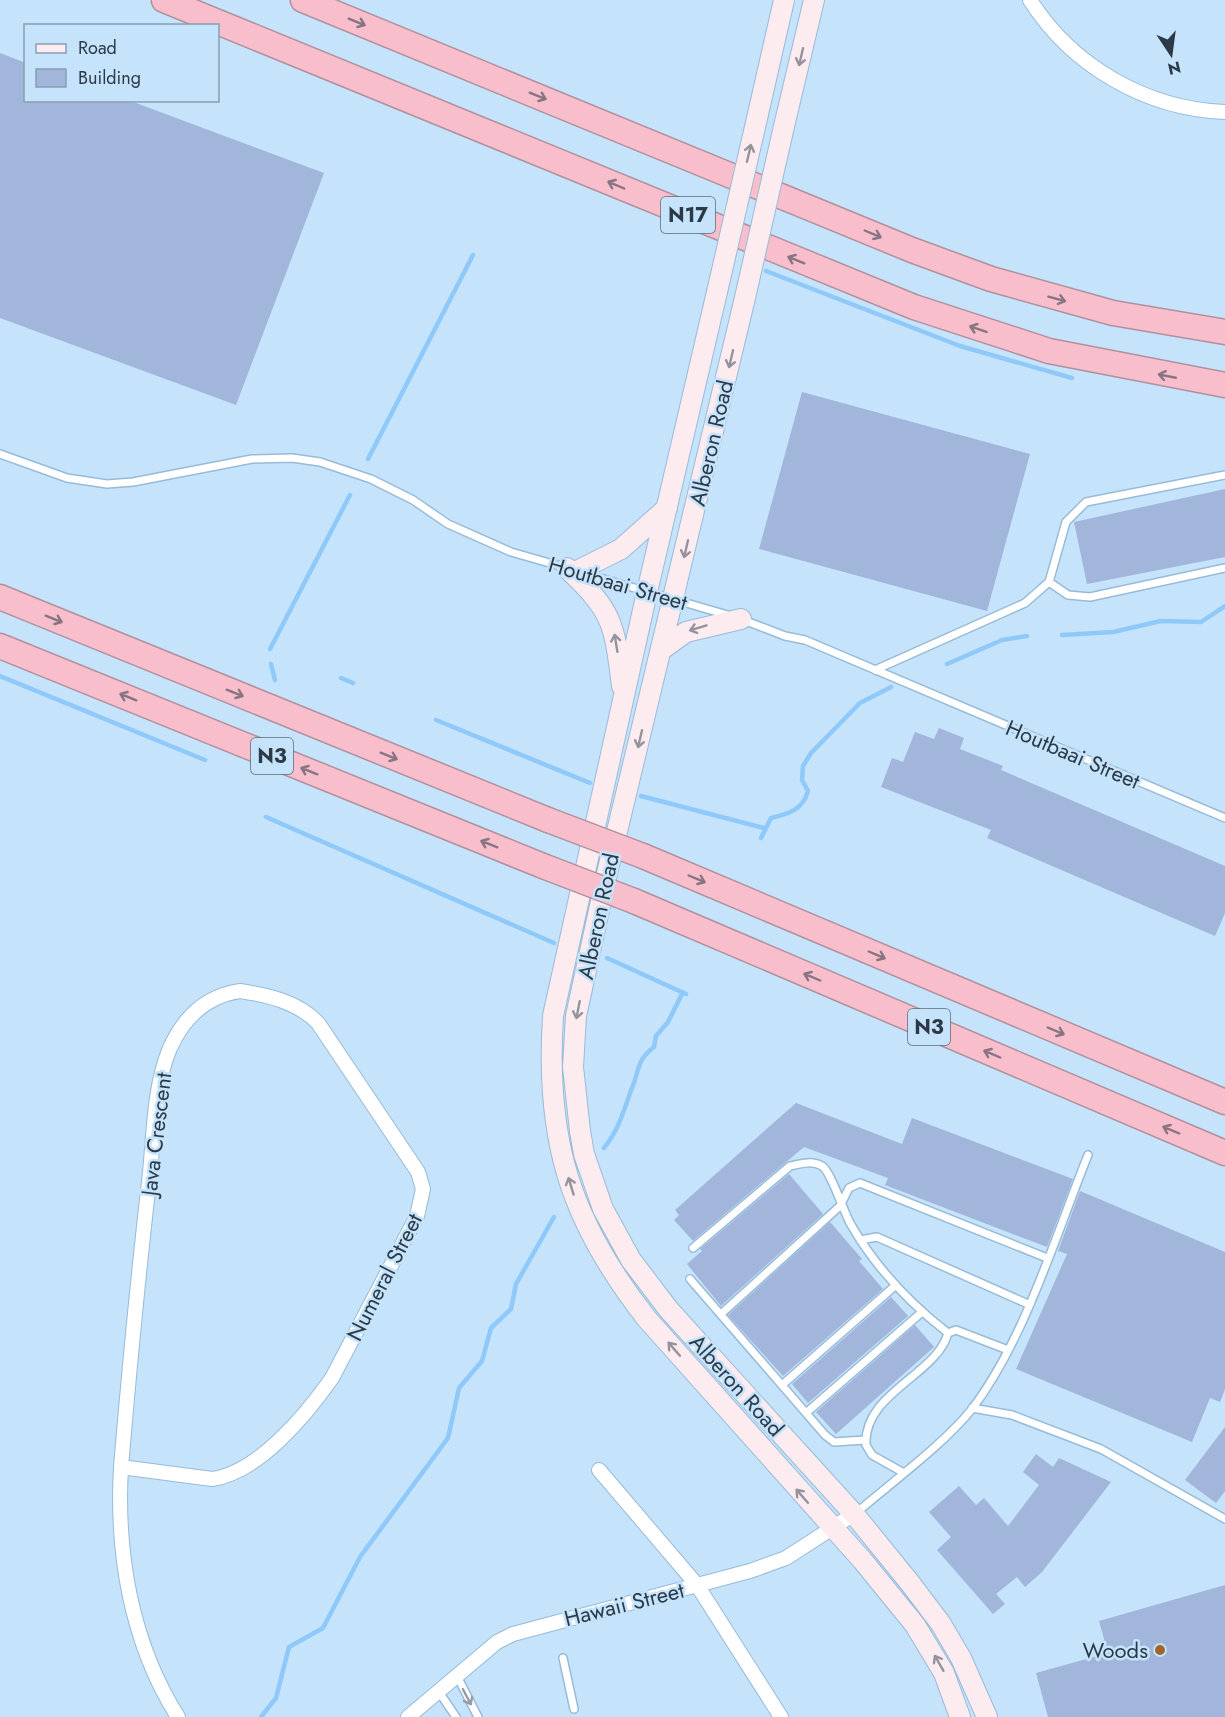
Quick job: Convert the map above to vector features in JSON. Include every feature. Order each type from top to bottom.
[{"type":"highway","name":"N17","points":[[164,0],[914,307],[1049,351],[1225,385]]},
{"type":"highway","name":"N17","points":[[303,0],[912,250],[991,279],[1113,313],[1225,332]]},
{"type":"highway","name":"N3","points":[[0,597],[548,820],[643,856],[1225,1102]]},
{"type":"highway","name":"N3","points":[[0,646],[634,901],[1225,1154]]},
{"type":"main road","name":"Alberon Road","points":[[784,0],[647,592],[553,1016],[552,1093],[562,1157],[577,1203],[595,1244],[615,1278],[647,1319],[869,1570],[924,1638],[944,1672],[960,1717]]},
{"type":"main road","name":"Alberon Road","points":[[814,0],[674,599],[608,869],[576,1016],[573,1067],[584,1154],[603,1209],[631,1260],[649,1285],[854,1514],[941,1624],[970,1673],[987,1717]]},
{"type":"main road","points":[[624,701],[614,630],[601,602],[572,570],[621,549],[667,508]]},
{"type":"main road","points":[[661,650],[686,632],[741,619]]},
{"type":"street","points":[[1030,0],[1057,36],[1092,67],[1118,82],[1168,104],[1225,112]]},
{"type":"street","name":"Java Crescent","points":[[178,1717],[149,1660],[128,1588],[119,1532],[121,1467],[159,1089],[170,1047],[187,1020],[206,1002],[221,995],[240,991],[257,994],[302,1009],[318,1023],[376,1107]]},
{"type":"street","name":"Numeral Street","points":[[121,1467],[212,1479],[226,1477],[239,1472],[282,1437],[317,1400],[332,1378],[420,1208],[423,1189],[418,1172],[376,1107]]},
{"type":"street","points":[[599,1470],[697,1585],[781,1717]]},
{"type":"street","name":"Hawaii Street","points":[[408,1717],[497,1642],[513,1634],[697,1585],[786,1558],[854,1514]]},
{"type":"lane","name":"Houtbaai Street","points":[[0,454],[67,478],[107,484],[133,482],[252,459],[292,458],[320,462],[371,478],[413,500],[458,529],[511,552],[741,619],[785,636],[805,640],[1225,818]]},
{"type":"lane","points":[[876,670],[1024,603],[1049,582],[1066,522],[1086,502],[1225,476]]},
{"type":"lane","points":[[1049,582],[1068,595],[1090,597],[1225,568]]},
{"type":"lane","points":[[854,1514],[904,1473],[972,1408],[1008,1350],[1088,1155]]},
{"type":"lane","points":[[693,1248],[790,1166],[806,1163],[822,1166],[828,1172],[840,1206],[869,1255],[922,1312],[948,1333]]},
{"type":"lane","points":[[721,1314],[840,1206],[849,1188],[860,1183],[1047,1258]]},
{"type":"lane","points":[[860,1240],[877,1237],[1028,1304]]},
{"type":"lane","points":[[690,1279],[834,1442],[865,1440]]},
{"type":"lane","points":[[782,1385],[896,1285]]},
{"type":"lane","points":[[806,1413],[922,1312]]},
{"type":"lane","points":[[948,1333],[956,1330],[963,1331],[1008,1350]]},
{"type":"lane","points":[[904,1473],[868,1452],[865,1440],[871,1421],[879,1409],[896,1389],[945,1345],[948,1333]]},
{"type":"lane","points":[[972,1408],[1012,1414],[1101,1449],[1225,1519]]},
{"type":"lane","points":[[563,1658],[574,1709]]},
{"type":"lane","points":[[457,1676],[478,1717]]},
{"type":"lane","points":[[439,1692],[456,1717]]},
{"type":"building","points":[[0,53],[24,62],[24,102],[133,102],[324,173],[236,405],[0,318]]},
{"type":"building","points":[[802,392],[1030,454],[987,611],[759,549]]},
{"type":"building","points":[[1225,489],[1225,557],[1087,584],[1074,522]]},
{"type":"building","points":[[939,728],[964,738],[960,749],[1003,766],[1001,770],[1225,866],[1225,913],[1215,936],[987,838],[991,830],[881,787],[892,758],[903,762],[915,732],[934,739]]},
{"type":"building","points":[[796,1103],[902,1144],[912,1118],[1073,1179],[1047,1247],[885,1185],[888,1178],[804,1147],[693,1241],[674,1220],[679,1215],[675,1210]]},
{"type":"building","points":[[789,1174],[823,1214],[721,1306],[687,1264],[702,1251],[700,1249]]},
{"type":"building","points":[[1080,1191],[1225,1252],[1225,1389],[1220,1402],[1210,1398],[1192,1442],[1016,1369],[1067,1254],[1058,1251]]},
{"type":"building","points":[[830,1222],[862,1259],[859,1261],[883,1289],[783,1376],[728,1315]]},
{"type":"building","points":[[891,1297],[908,1316],[808,1403],[792,1384]]},
{"type":"building","points":[[915,1325],[934,1347],[836,1434],[816,1412]]},
{"type":"building","points":[[1225,1427],[1225,1491],[1216,1503],[1185,1480]]},
{"type":"building","points":[[1036,1454],[1053,1467],[1059,1458],[1111,1482],[1042,1572],[1025,1587],[1017,1577],[996,1594],[1005,1604],[993,1614],[937,1550],[951,1537],[929,1512],[959,1486],[976,1505],[984,1498],[1008,1526],[1039,1485],[1023,1472]]},
{"type":"building","name":"Woods","points":[[1225,1585],[1225,1717],[1048,1717],[1036,1673],[1108,1653],[1099,1621]]},
{"type":"waterway","points":[[368,459],[473,255]]},
{"type":"waterway","points":[[766,271],[960,346],[1072,378]]},
{"type":"waterway","points":[[270,649],[350,495]]},
{"type":"waterway","points":[[1062,635],[1113,632],[1161,621],[1201,622],[1225,606]]},
{"type":"waterway","points":[[947,664],[1002,640],[1027,636]]},
{"type":"waterway","points":[[271,664],[275,680]]},
{"type":"waterway","points":[[0,676],[205,760]]},
{"type":"waterway","points":[[341,678],[353,683]]},
{"type":"waterway","points":[[761,838],[771,818],[794,810],[806,797],[808,791],[802,780],[803,766],[811,753],[860,703],[891,687]]},
{"type":"waterway","points":[[436,720],[590,783]]},
{"type":"waterway","points":[[641,796],[764,828]]},
{"type":"waterway","points":[[266,817],[554,943]]},
{"type":"waterway","points":[[607,958],[686,994]]},
{"type":"waterway","points":[[604,1148],[621,1119],[641,1061],[654,1047],[656,1036],[668,1022],[682,994]]},
{"type":"waterway","points":[[261,1717],[276,1698],[289,1647],[323,1628],[360,1557],[448,1438],[459,1388],[482,1361],[491,1328],[511,1309],[516,1284],[554,1217]]},
{"type":"place","name":"Woods","points":[[1160,1650]]}]
